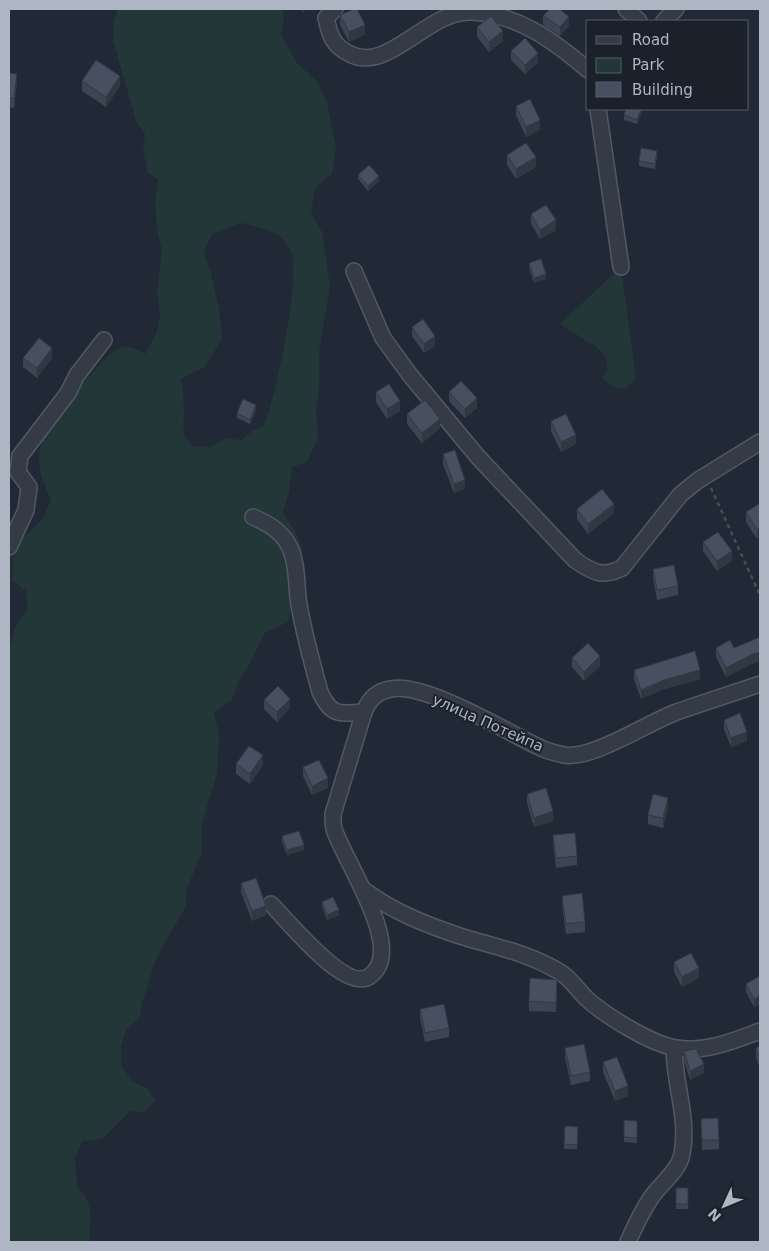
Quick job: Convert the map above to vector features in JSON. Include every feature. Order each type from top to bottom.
[{"type":"street","points":[[335,9],[326,18],[330,36],[339,49],[357,58],[376,58],[442,18],[469,11],[501,15],[533,29],[586,69]]},
{"type":"street","points":[[626,9],[638,20]]},
{"type":"street","points":[[665,20],[676,9]]},
{"type":"street","points":[[598,110],[621,267]]},
{"type":"street","points":[[354,271],[383,338],[410,375],[478,457],[575,560],[589,570],[600,574],[612,573],[622,568],[680,495],[760,442]]},
{"type":"street","points":[[9,547],[26,510],[29,486],[18,472],[20,456],[68,393],[77,375],[104,340]]},
{"type":"street","points":[[253,517],[266,522],[280,533],[290,548],[295,563],[302,622],[320,692],[325,702],[332,711],[341,714],[364,712]]},
{"type":"street","name":"улица Потейпа","points":[[271,904],[331,966],[352,978],[366,979],[378,971],[383,955],[364,890],[334,828],[333,814],[364,712],[369,700],[379,692],[393,688],[409,689],[452,704],[541,748],[566,755],[584,754],[672,714],[760,684]]},
{"type":"street","points":[[364,890],[388,908],[427,925],[508,948],[543,962],[562,973],[588,1000],[621,1025],[674,1048],[706,1049],[760,1031]]},
{"type":"street","points":[[628,1242],[652,1196],[682,1156],[683,1122],[674,1068],[674,1048]]},
{"type":"path","points":[[706,476],[760,595]]},
{"type":"green space","points":[[118,9],[282,9],[284,17],[281,35],[297,63],[318,82],[327,103],[336,146],[332,174],[315,188],[311,213],[322,232],[330,285],[319,351],[319,389],[316,412],[318,438],[307,462],[292,467],[289,492],[283,513],[295,530],[303,551],[288,622],[265,633],[247,669],[239,679],[232,700],[214,712],[219,736],[217,774],[201,827],[202,852],[186,891],[186,906],[156,959],[142,1003],[140,1017],[126,1030],[121,1046],[121,1065],[133,1082],[147,1088],[155,1101],[144,1113],[130,1111],[102,1139],[82,1141],[75,1158],[77,1188],[87,1200],[89,1206],[90,1242],[9,1242],[9,651],[15,627],[28,608],[26,591],[12,581],[13,560],[19,543],[44,517],[51,499],[39,464],[44,436],[78,390],[109,355],[124,347],[131,347],[145,354],[156,334],[160,315],[157,292],[162,251],[157,230],[155,203],[158,179],[148,173],[143,151],[145,134],[136,121],[113,40],[114,21]],"holes":[[[241,223],[262,228],[281,238],[290,249],[293,262],[290,308],[275,390],[264,426],[255,429],[241,440],[225,438],[211,447],[194,446],[184,437],[184,400],[180,379],[205,367],[222,339],[219,309],[211,273],[204,253],[212,234]]]},
{"type":"green space","points":[[621,267],[636,378],[626,388],[616,388],[601,378],[608,371],[606,358],[598,348],[560,324]]},
{"type":"building","points":[[357,9],[365,25],[349,32],[340,15]]},
{"type":"building","points":[[550,9],[560,9],[569,17],[560,27],[543,16]]},
{"type":"building","points":[[491,16],[503,31],[489,42],[477,27]]},
{"type":"building","points":[[525,38],[538,53],[525,65],[511,51]]},
{"type":"building","points":[[96,60],[120,76],[106,97],[82,81]]},
{"type":"building","points":[[9,73],[17,74],[14,98],[9,98]]},
{"type":"building","points":[[530,99],[540,120],[526,127],[516,106]]},
{"type":"building","points":[[626,110],[641,110],[637,120],[624,115]]},
{"type":"building","points":[[526,143],[536,157],[516,169],[507,155]]},
{"type":"building","points":[[641,148],[657,151],[655,164],[639,161]]},
{"type":"building","points":[[369,165],[379,176],[368,186],[358,175]]},
{"type":"building","points":[[546,205],[556,220],[540,230],[531,214]]},
{"type":"building","points":[[541,259],[546,274],[534,278],[529,263]]},
{"type":"building","points":[[423,319],[435,336],[424,344],[412,327]]},
{"type":"building","points":[[39,338],[52,348],[37,368],[23,358]]},
{"type":"building","points":[[461,381],[477,398],[465,409],[449,392]]},
{"type":"building","points":[[389,384],[400,401],[387,409],[376,392]]},
{"type":"building","points":[[243,399],[256,405],[250,420],[237,413]]},
{"type":"building","points":[[425,400],[440,419],[422,433],[407,414]]},
{"type":"building","points":[[566,414],[576,435],[561,442],[551,421]]},
{"type":"building","points":[[455,450],[465,480],[454,484],[443,454]]},
{"type":"building","points":[[602,489],[614,504],[588,524],[577,509]]},
{"type":"building","points":[[760,503],[760,527],[757,530],[746,512]]},
{"type":"building","points":[[718,532],[732,551],[717,561],[703,542]]},
{"type":"building","points":[[674,565],[678,586],[657,590],[653,569]]},
{"type":"building","points":[[760,637],[760,652],[726,668],[716,648],[730,640],[734,648]]},
{"type":"building","points":[[588,643],[600,656],[584,672],[572,658]]},
{"type":"building","points":[[695,651],[700,670],[664,680],[641,690],[634,670]]},
{"type":"building","points":[[278,686],[290,699],[277,712],[264,700]]},
{"type":"building","points":[[740,713],[747,732],[731,738],[724,720]]},
{"type":"building","points":[[249,746],[263,755],[250,774],[236,764]]},
{"type":"building","points":[[319,760],[328,778],[312,786],[303,767]]},
{"type":"building","points":[[546,788],[553,811],[534,818],[527,794]]},
{"type":"building","points":[[653,794],[668,798],[663,818],[648,815]]},
{"type":"building","points":[[299,831],[304,845],[287,850],[282,836]]},
{"type":"building","points":[[575,833],[577,856],[556,858],[553,835]]},
{"type":"building","points":[[256,878],[266,906],[252,911],[241,883]]},
{"type":"building","points":[[582,893],[585,922],[566,924],[562,896]]},
{"type":"building","points":[[333,897],[339,910],[327,915],[322,902]]},
{"type":"building","points":[[691,953],[699,968],[682,977],[674,962]]},
{"type":"building","points":[[760,976],[760,996],[754,999],[746,984]]},
{"type":"building","points":[[530,978],[557,980],[556,1003],[529,1001]]},
{"type":"building","points":[[444,1004],[449,1028],[425,1033],[420,1009]]},
{"type":"building","points":[[584,1044],[590,1072],[571,1076],[565,1048]]},
{"type":"building","points":[[760,1046],[760,1060],[756,1048]]},
{"type":"building","points":[[696,1049],[704,1064],[690,1071],[684,1051]]},
{"type":"building","points":[[617,1057],[628,1086],[615,1091],[603,1062]]},
{"type":"building","points":[[718,1118],[719,1140],[702,1140],[701,1119]]},
{"type":"building","points":[[624,1120],[637,1121],[637,1138],[624,1137]]},
{"type":"building","points":[[565,1126],[578,1127],[577,1145],[564,1144]]},
{"type":"building","points":[[676,1188],[688,1188],[688,1204],[676,1204]]}]
